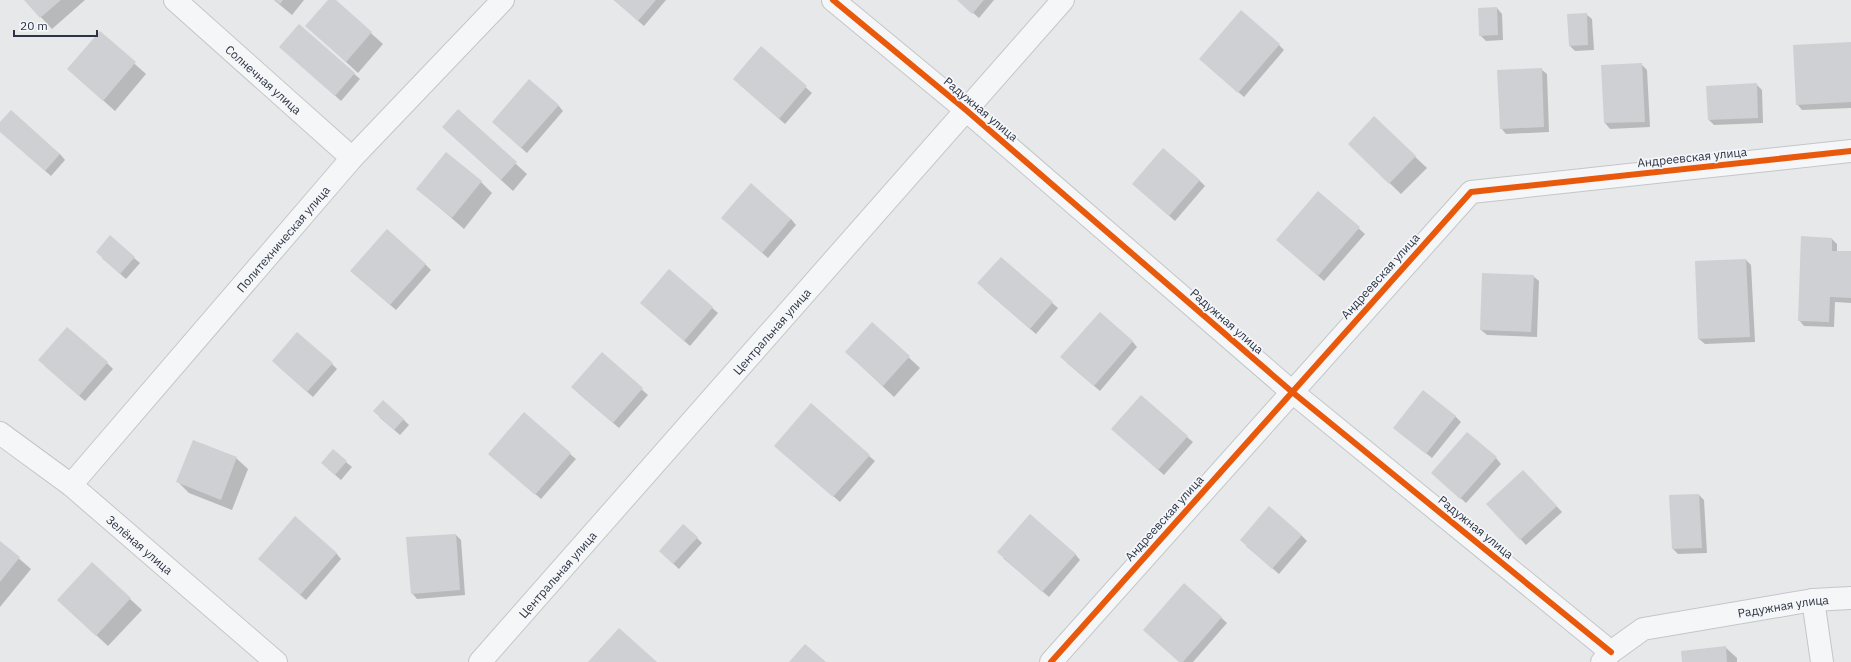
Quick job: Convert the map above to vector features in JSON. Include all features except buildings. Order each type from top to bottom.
[{"type":"street","name":"Солнечная улица","points":[[175,0],[352,158]]},
{"type":"street","name":"Политехническая улица","points":[[71,485],[352,158],[503,0]]},
{"type":"street","name":"Радужная улица","points":[[833,0],[966,110],[1291,391],[1606,657],[1643,629],[1813,600],[1851,598]]},
{"type":"street","name":"Центральная улица","points":[[480,662],[1063,0]]},
{"type":"street","name":"Андреевская улица","points":[[1052,662],[1291,391],[1471,192],[1851,151]]},
{"type":"street","name":"Зелёная улица","points":[[0,433],[71,485],[276,662]]},
{"type":"street","points":[[1813,600],[1822,662]]},
{"type":"cycle path","points":[[833,0],[966,110],[1291,391],[1611,652]]},
{"type":"cycle path","points":[[1051,662],[1471,192],[1851,151]]}]
